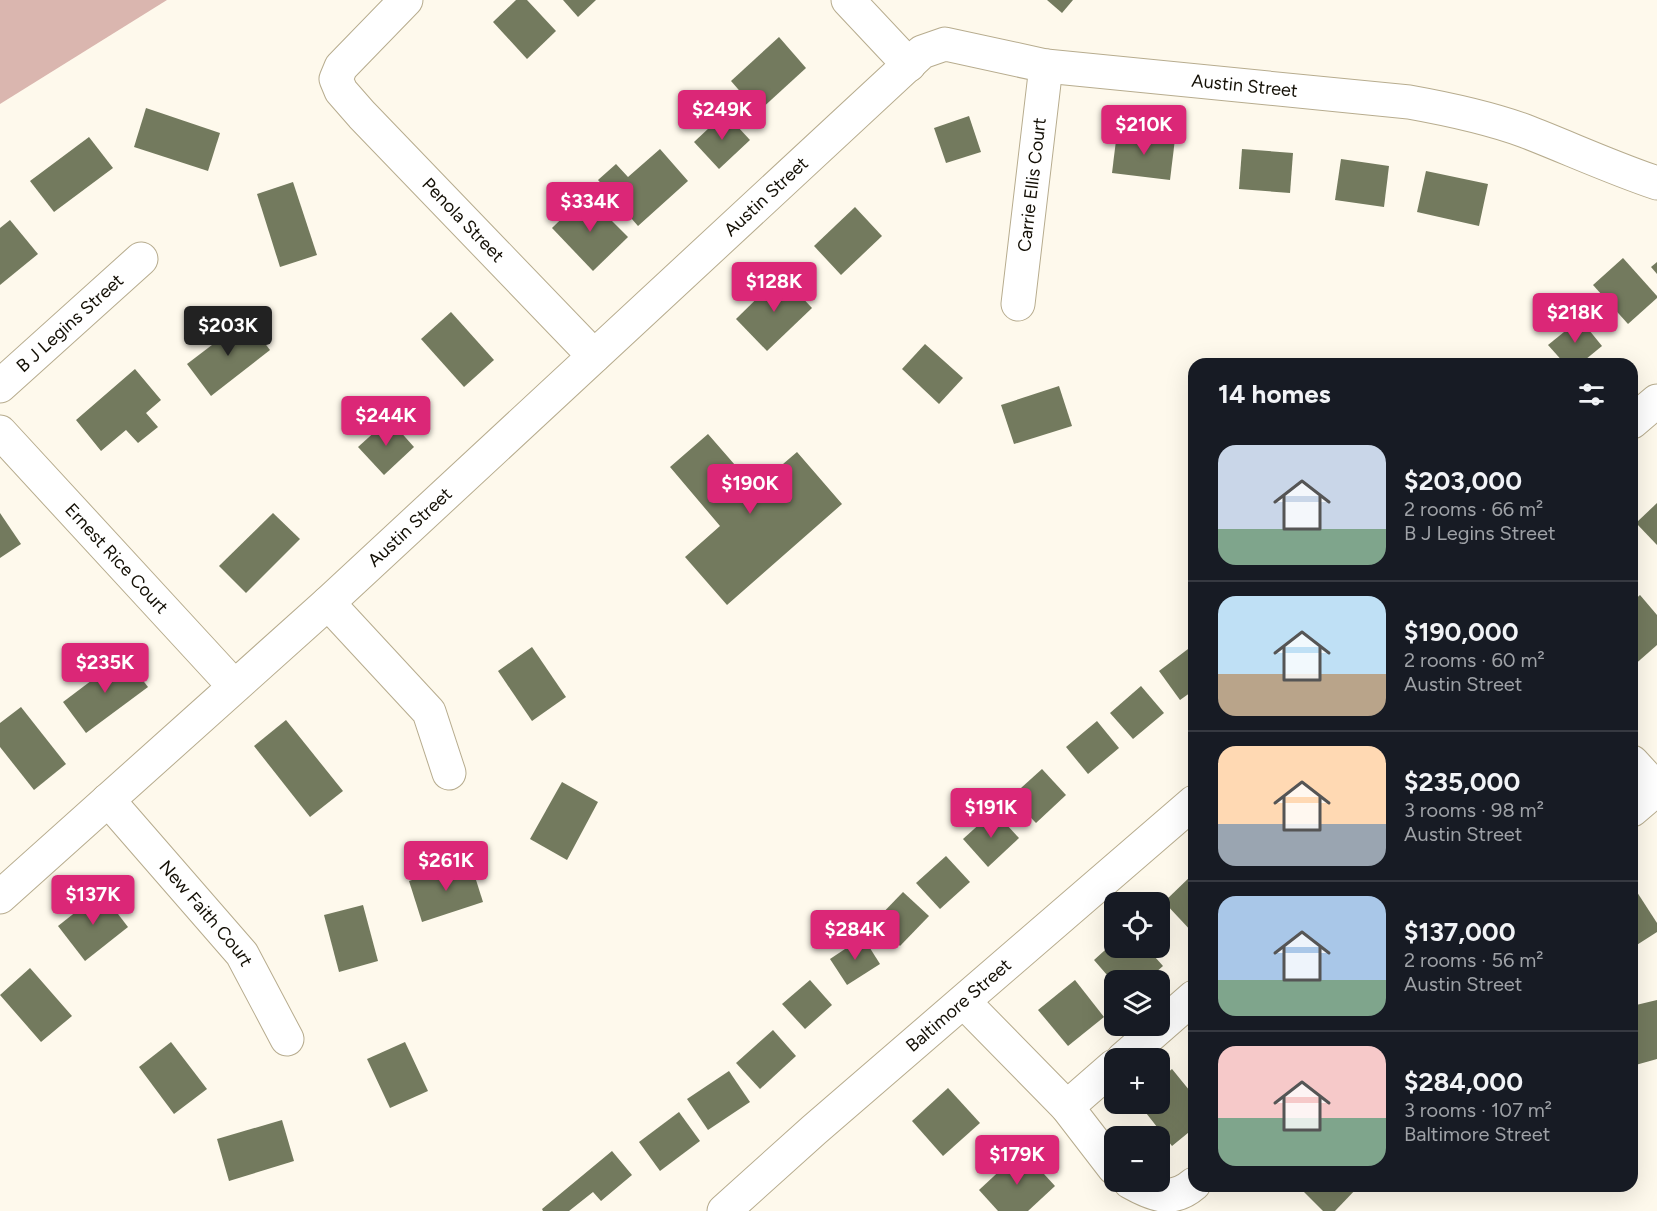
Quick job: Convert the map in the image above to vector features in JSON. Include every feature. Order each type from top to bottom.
[{"type":"street","name":"Penola Street","points":[[406,0],[341,67],[336,79],[341,92],[594,357]]},
{"type":"street","points":[[848,0],[909,65]]},
{"type":"street","name":"Austin Street","points":[[0,897],[328,603],[922,52],[945,44],[1046,66],[1409,102],[1448,109],[1524,131],[1625,173],[1657,183]]},
{"type":"street","name":"Carrie Ellis Court","points":[[1018,304],[1046,66]]},
{"type":"street","name":"B J Legins Street","points":[[0,386],[141,259]]},
{"type":"street","points":[[1638,417],[1657,400]]},
{"type":"street","name":"Ernest Rice Court","points":[[0,432],[234,686]]},
{"type":"street","points":[[328,603],[429,712],[449,773]]},
{"type":"street","points":[[1638,768],[1657,789],[1638,805]]},
{"type":"street","name":"New Faith Court","points":[[108,800],[242,954],[287,1039]]},
{"type":"street","name":"Baltimore Street","points":[[724,1211],[814,1130],[1188,807]]},
{"type":"street","points":[[964,1002],[1067,1107],[1104,1155]]},
{"type":"street","points":[[1136,1048],[1188,1002]]},
{"type":"street","points":[[1067,1107],[1104,1075]]},
{"type":"street","points":[[1147,1192],[1166,1196],[1188,1189]]},
{"type":"shaded area","points":[[0,0],[167,0],[0,104]]},
{"type":"building","points":[[516,0],[527,0],[556,31],[527,59],[493,22]]},
{"type":"building","points":[[563,0],[596,0],[578,17]]},
{"type":"building","points":[[1047,0],[1073,0],[1062,13]]},
{"type":"building","points":[[779,37],[806,68],[758,112],[731,81]]},
{"type":"building","points":[[146,108],[220,133],[208,171],[134,147]]},
{"type":"building","points":[[725,113],[750,140],[719,169],[694,142]]},
{"type":"building","points":[[969,116],[981,152],[946,163],[934,128]]},
{"type":"building","points":[[1117,132],[1175,139],[1170,180],[1112,173]]},
{"type":"building","points":[[89,137],[113,168],[54,212],[30,181]]},
{"type":"building","points":[[660,149],[688,181],[638,226],[598,180],[616,164],[628,177]]},
{"type":"building","points":[[1242,149],[1293,153],[1290,193],[1239,189]]},
{"type":"building","points":[[1341,159],[1389,166],[1384,207],[1335,200]]},
{"type":"building","points":[[1426,171],[1488,184],[1479,226],[1417,212]]},
{"type":"building","points":[[293,182],[317,255],[280,267],[257,194]]},
{"type":"building","points":[[586,195],[628,237],[593,271],[552,228]]},
{"type":"building","points":[[855,207],[882,236],[841,275],[814,246]]},
{"type":"building","points":[[10,220],[38,254],[0,285],[0,228]]},
{"type":"building","points":[[1623,258],[1657,296],[1628,324],[1593,285]]},
{"type":"building","points":[[1657,262],[1657,274],[1651,267]]},
{"type":"building","points":[[781,275],[812,308],[767,351],[736,319]]},
{"type":"building","points":[[451,312],[494,360],[464,387],[421,339]]},
{"type":"building","points":[[246,319],[270,350],[211,396],[187,364]]},
{"type":"building","points":[[1580,319],[1602,346],[1587,358],[1560,358],[1548,345]]},
{"type":"building","points":[[925,344],[963,378],[939,404],[902,369]]},
{"type":"building","points":[[135,369],[161,400],[146,413],[158,427],[138,443],[126,430],[101,451],[76,420]]},
{"type":"building","points":[[1059,386],[1072,426],[1014,444],[1001,405]]},
{"type":"building","points":[[389,419],[414,447],[384,475],[358,447]]},
{"type":"building","points":[[708,434],[755,488],[797,452],[842,504],[727,605],[685,557],[720,526],[670,467]]},
{"type":"building","points":[[1657,503],[1657,545],[1638,525],[1638,521]]},
{"type":"building","points":[[0,513],[21,544],[0,558]]},
{"type":"building","points":[[273,513],[300,539],[246,593],[219,566]]},
{"type":"building","points":[[1640,595],[1657,615],[1657,645],[1638,662],[1638,597]]},
{"type":"building","points":[[532,647],[566,697],[532,721],[498,671]]},
{"type":"building","points":[[1188,649],[1188,694],[1180,700],[1159,671]]},
{"type":"building","points":[[124,656],[148,687],[86,733],[63,702]]},
{"type":"building","points":[[1141,686],[1164,713],[1133,739],[1110,713]]},
{"type":"building","points":[[21,707],[66,764],[34,790],[0,747],[0,723]]},
{"type":"building","points":[[286,720],[343,791],[310,817],[254,746]]},
{"type":"building","points":[[1097,721],[1119,748],[1088,774],[1066,747]]},
{"type":"building","points":[[1042,769],[1066,795],[1036,823],[1011,797]]},
{"type":"building","points":[[562,782],[598,802],[567,860],[530,839]]},
{"type":"building","points":[[994,811],[1019,838],[988,867],[963,839]]},
{"type":"building","points":[[946,856],[970,882],[940,909],[916,883]]},
{"type":"building","points":[[470,861],[483,902],[422,922],[409,881]]},
{"type":"building","points":[[1188,879],[1188,928],[1170,908],[1170,896]]},
{"type":"building","points":[[101,892],[128,927],[85,961],[58,926]]},
{"type":"building","points":[[903,892],[929,916],[900,946],[875,921]]},
{"type":"building","points":[[1638,894],[1657,923],[1657,932],[1638,944]]},
{"type":"building","points":[[363,905],[378,961],[339,972],[324,915]]},
{"type":"building","points":[[863,937],[880,964],[847,985],[830,959]]},
{"type":"building","points":[[1104,951],[1104,958],[1156,958],[1163,966],[1158,970],[1104,972],[1094,960]]},
{"type":"building","points":[[30,968],[72,1016],[41,1042],[0,995]]},
{"type":"building","points":[[810,980],[832,1005],[805,1029],[782,1004]]},
{"type":"building","points":[[1075,980],[1104,1017],[1068,1046],[1038,1010]]},
{"type":"building","points":[[1657,1000],[1657,1059],[1638,1064],[1638,1005]]},
{"type":"building","points":[[773,1030],[796,1056],[760,1089],[736,1063]]},
{"type":"building","points":[[171,1042],[207,1089],[174,1114],[139,1067]]},
{"type":"building","points":[[405,1042],[428,1091],[390,1108],[367,1059]]},
{"type":"building","points":[[1172,1069],[1188,1089],[1188,1133],[1172,1146],[1170,1126],[1156,1126],[1147,1114],[1170,1114],[1170,1071]]},
{"type":"building","points":[[729,1071],[750,1102],[708,1130],[687,1099]]},
{"type":"building","points":[[948,1088],[980,1123],[943,1156],[912,1121]]},
{"type":"building","points":[[679,1112],[700,1141],[660,1171],[639,1142]]},
{"type":"building","points":[[282,1120],[294,1161],[229,1181],[217,1139]]},
{"type":"building","points":[[1022,1150],[1055,1186],[1028,1211],[998,1211],[979,1190]]},
{"type":"building","points":[[612,1151],[632,1175],[601,1201],[593,1192],[569,1211],[543,1211],[542,1209]]},
{"type":"building","points":[[1304,1192],[1353,1192],[1335,1211],[1323,1211]]}]
